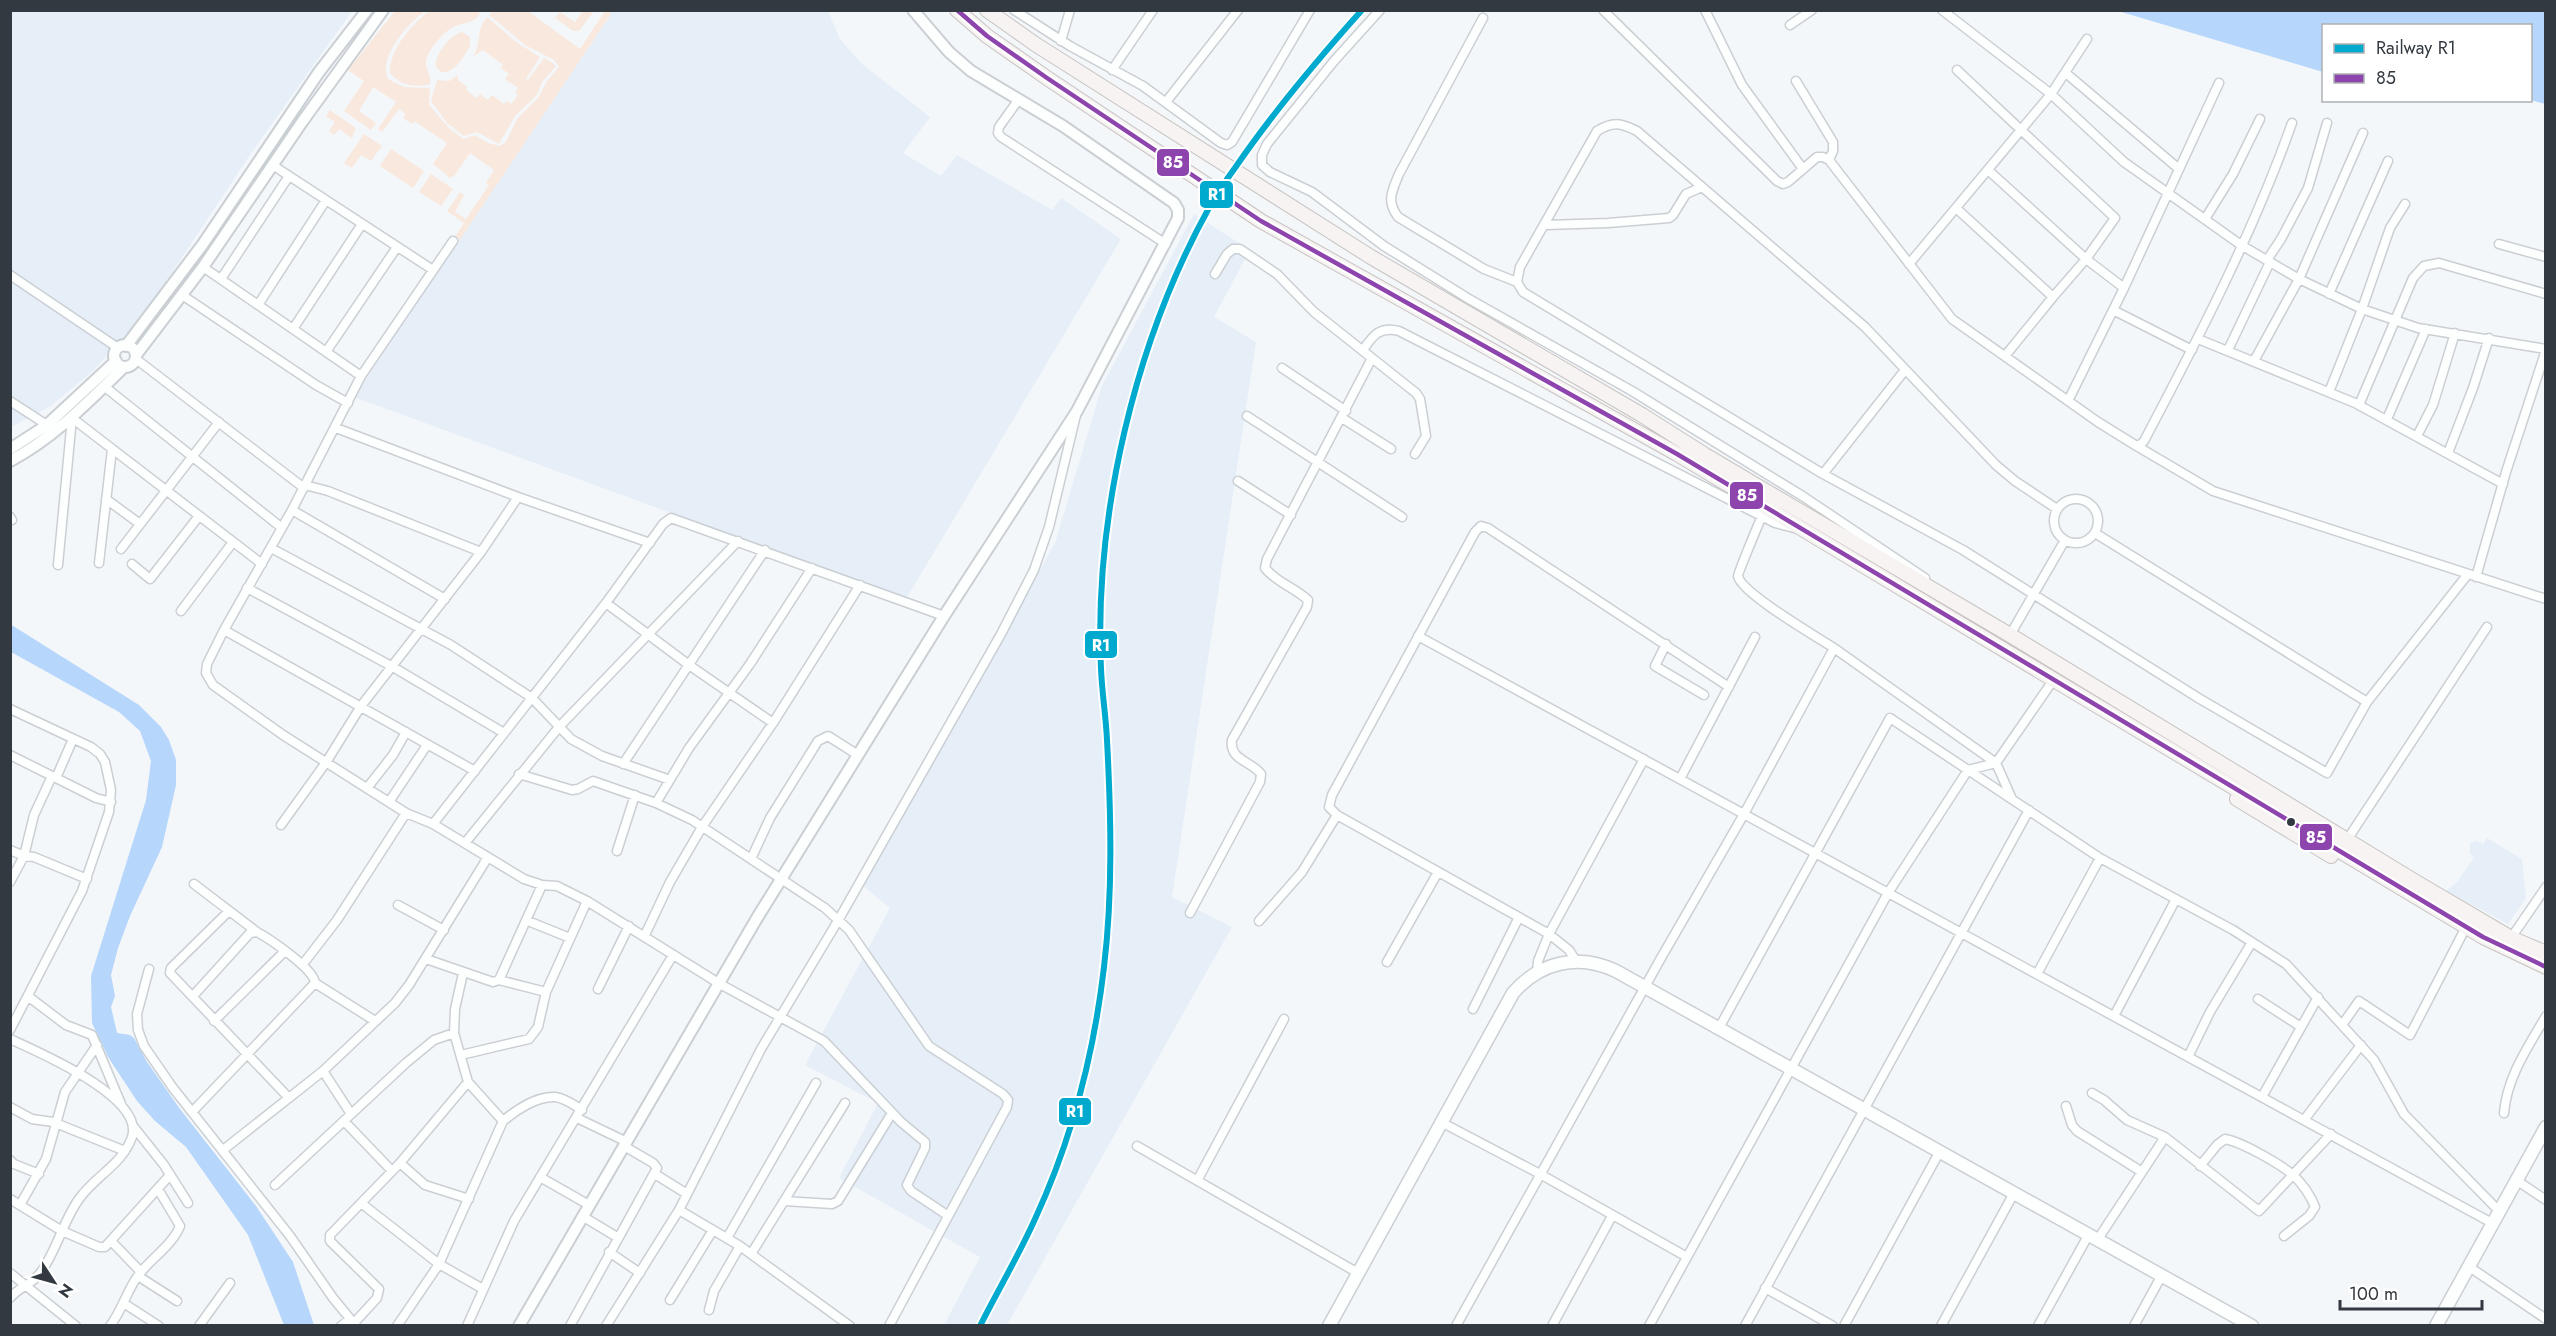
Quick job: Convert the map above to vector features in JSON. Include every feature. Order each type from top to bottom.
[{"type":"main road","points":[[957,10],[987,36],[1237,206],[1651,439],[2054,679],[2196,765],[2219,787],[2293,835],[2340,861],[2372,870],[2501,947],[2546,967]]},
{"type":"main road","points":[[987,10],[1035,44],[1371,257],[1642,415],[2511,938],[2546,953]]},
{"type":"main road","points":[[1329,1326],[1508,1002],[1520,985],[1537,972],[1556,964],[1576,961],[1607,967],[2162,1275],[2233,1321],[2253,1326]]},
{"type":"main road","points":[[2436,1326],[2546,1127]]},
{"type":"street","points":[[120,364],[115,354],[203,244],[319,72],[367,10]]},
{"type":"street","points":[[10,449],[46,425],[120,364],[132,366],[136,357],[203,267],[302,122],[383,10]]},
{"type":"street","points":[[519,1326],[781,879],[944,616],[1077,411],[1178,218],[1178,210],[1174,203],[1110,157],[960,63],[913,10]]},
{"type":"street","points":[[1014,10],[1061,41],[1143,86],[1221,143],[1230,144],[1310,10]]},
{"type":"street","points":[[1061,41],[1070,10]]},
{"type":"street","points":[[1112,70],[1153,10]]},
{"type":"street","points":[[1166,102],[1238,10]]},
{"type":"street","points":[[1380,10],[1334,61],[1268,144],[1262,155],[1262,165],[1270,172],[1312,192],[1384,246],[1469,299],[1632,391],[1804,497],[1974,614]]},
{"type":"street","points":[[1603,10],[1777,181],[1783,184],[1788,182],[1817,158],[1823,157],[1829,160],[1952,319],[2135,445],[2213,491],[2546,599]]},
{"type":"street","points":[[1705,10],[1742,85],[1803,169]]},
{"type":"street","points":[[1790,26],[1812,10]]},
{"type":"street","points":[[1483,18],[1408,155],[1390,198],[1392,209],[1398,217],[1484,269],[1517,282],[1523,292],[1534,300],[1823,474],[1964,550],[2200,699],[2326,773],[2367,702],[2472,575],[2546,350],[2489,338],[2426,329],[2394,321],[2362,309],[2299,279],[2241,245],[2124,162],[2051,94],[1942,10]]},
{"type":"street","points":[[1909,264],[2022,131],[2067,74],[2087,39]]},
{"type":"street","points":[[1957,70],[2115,218],[2086,259],[2005,356]]},
{"type":"street","points":[[2067,74],[2179,169]]},
{"type":"street","points":[[1796,81],[1833,142],[1833,151],[1829,160]]},
{"type":"street","points":[[2068,401],[2124,288],[2219,83]]},
{"type":"street","points":[[1019,99],[999,127],[998,133],[1001,137],[1166,244]]},
{"type":"street","points":[[2205,219],[2233,174],[2260,119]]},
{"type":"street","points":[[1517,282],[1520,267],[1546,225],[1597,131],[1609,124],[1622,123],[1637,131],[1864,327],[1996,465],[2015,481],[2057,509]]},
{"type":"street","points":[[2135,445],[2140,445],[2144,441],[2198,339],[2271,184],[2292,123]]},
{"type":"street","points":[[2228,350],[2269,261],[2308,188],[2327,123]]},
{"type":"street","points":[[2254,361],[2299,279],[2363,133]]},
{"type":"street","points":[[2329,294],[2388,161]]},
{"type":"street","points":[[274,166],[433,270]]},
{"type":"street","points":[[1988,170],[2086,259],[2124,288]]},
{"type":"street","points":[[220,279],[289,176]]},
{"type":"street","points":[[1546,225],[1669,218],[1686,194],[1702,187]]},
{"type":"street","points":[[258,305],[326,200]]},
{"type":"street","points":[[2329,392],[2362,309],[2390,228],[2405,204]]},
{"type":"street","points":[[1956,208],[2052,297]]},
{"type":"street","points":[[293,329],[362,224]]},
{"type":"street","points":[[453,242],[361,376],[292,510],[224,630],[207,664],[206,673],[213,685],[283,735],[406,813],[433,824],[524,879],[542,885],[557,886],[587,901],[645,935],[720,984],[778,1018],[824,1041],[892,1113],[925,1142],[925,1149],[907,1185],[911,1191],[948,1215]]},
{"type":"street","points":[[2499,244],[2546,257]]},
{"type":"street","points":[[326,352],[397,247]]},
{"type":"street","points":[[1215,274],[1227,254],[1233,249],[1240,249],[1283,279],[1314,312],[1416,393],[1420,399],[1426,436],[1416,454]]},
{"type":"street","points":[[2359,405],[2394,321],[2418,271],[2433,263],[2449,265],[2546,294]]},
{"type":"street","points":[[203,267],[361,376]]},
{"type":"street","points":[[10,275],[122,347],[132,347],[136,357],[304,486],[328,491],[481,552]]},
{"type":"street","points":[[182,295],[316,385],[348,403]]},
{"type":"street","points":[[2113,310],[2155,328],[2192,350]]},
{"type":"street","points":[[1363,350],[1378,331],[1388,328],[1399,331],[1782,526],[1800,529]]},
{"type":"street","points":[[2387,419],[2426,329]]},
{"type":"street","points":[[2417,436],[2433,405],[2455,333]]},
{"type":"street","points":[[2448,453],[2489,338]]},
{"type":"street","points":[[2198,339],[2359,405],[2503,484]]},
{"type":"street","points":[[1190,913],[1260,782],[1261,774],[1257,769],[1235,755],[1231,748],[1233,740],[1307,608],[1308,600],[1270,574],[1265,568],[1267,560],[1372,358]]},
{"type":"street","points":[[10,461],[32,449],[72,418],[105,387],[120,364]]},
{"type":"street","points":[[1282,368],[1391,449]]},
{"type":"street","points":[[1823,474],[1905,370]]},
{"type":"street","points":[[105,387],[282,528]]},
{"type":"street","points":[[10,401],[46,425]]},
{"type":"street","points":[[606,1326],[679,1210],[778,1018],[839,919],[945,736],[1034,570],[1053,514],[1077,411]]},
{"type":"street","points":[[1247,416],[1402,517]]},
{"type":"street","points":[[72,418],[262,564]]},
{"type":"street","points":[[58,565],[72,418]]},
{"type":"street","points":[[121,549],[219,422]]},
{"type":"street","points":[[336,428],[518,497],[650,543]]},
{"type":"street","points":[[99,563],[112,448]]},
{"type":"street","points":[[1238,481],[1291,515]]},
{"type":"street","points":[[281,825],[327,761],[361,706],[481,552],[518,497]]},
{"type":"street","points":[[2079,498],[2089,502],[2097,512],[2098,521],[2095,533],[2083,542],[2073,543],[2065,540],[2054,527],[2057,509],[2071,499],[2079,498]]},
{"type":"street","points":[[106,499],[140,524]]},
{"type":"street","points":[[292,510],[445,599]]},
{"type":"street","points":[[132,564],[150,579],[200,516]]},
{"type":"street","points":[[1762,516],[1750,549],[1740,565],[1738,575],[1741,582],[1762,602],[1834,648],[1996,763],[2013,799]]},
{"type":"street","points":[[433,824],[671,518],[944,616]]},
{"type":"street","points":[[1576,961],[1569,950],[1550,934],[1337,815],[1329,807],[1332,795],[1475,532],[1481,526],[1488,528],[1729,687]]},
{"type":"street","points":[[2095,533],[2367,702]]},
{"type":"street","points":[[2010,635],[2065,540]]},
{"type":"street","points":[[465,843],[559,727],[738,541]]},
{"type":"street","points":[[181,610],[233,542]]},
{"type":"street","points":[[271,548],[451,645],[531,698],[571,739],[602,756],[670,780]]},
{"type":"street","points":[[623,764],[765,550]]},
{"type":"street","points":[[656,803],[812,568]]},
{"type":"street","points":[[645,935],[670,882],[702,826],[773,723],[860,585]]},
{"type":"street","points":[[247,588],[393,667],[504,733]]},
{"type":"street","points":[[606,603],[688,665],[773,723]]},
{"type":"street","points":[[2347,840],[2487,627]]},
{"type":"street","points":[[224,630],[475,771]]},
{"type":"street","points":[[1418,636],[2492,1223]]},
{"type":"street","points":[[1680,779],[1755,637]]},
{"type":"street","points":[[1665,644],[1655,666],[1704,695]]},
{"type":"street","points":[[1456,1326],[1744,814],[1834,648]]},
{"type":"street","points":[[1649,1326],[1888,893],[1968,770],[1996,763],[2054,679]]},
{"type":"street","points":[[10,709],[91,747],[100,754],[105,762],[111,802],[87,879],[29,997],[10,1030]]},
{"type":"street","points":[[1719,1028],[1890,718],[2100,858],[2252,942],[2286,964],[2361,1045],[2387,1080],[2404,1114],[2499,1211]]},
{"type":"street","points":[[367,788],[393,755],[406,732]]},
{"type":"street","points":[[751,859],[774,811],[819,741],[828,736],[858,755]]},
{"type":"street","points":[[10,882],[24,856],[34,815],[74,739]]},
{"type":"street","points":[[389,802],[428,745]]},
{"type":"street","points":[[10,754],[96,798],[111,802]]},
{"type":"street","points":[[1537,972],[1538,961],[1550,934],[1644,759]]},
{"type":"street","points":[[519,774],[572,789],[578,789],[592,781],[656,803],[702,826],[839,919],[929,1046],[1004,1094],[1008,1100],[1007,1107],[889,1326]]},
{"type":"street","points":[[617,850],[635,795]]},
{"type":"street","points":[[1745,1326],[2029,810]]},
{"type":"street","points":[[303,964],[337,920],[406,813]]},
{"type":"street","points":[[1259,921],[1302,872],[1337,815]]},
{"type":"street","points":[[10,850],[24,856],[34,857],[87,879]]},
{"type":"street","points":[[223,1150],[323,1071],[403,994],[488,857]]},
{"type":"street","points":[[2037,974],[2100,858]]},
{"type":"street","points":[[1387,962],[1438,872]]},
{"type":"street","points":[[194,884],[256,932],[303,964],[314,976],[315,983],[375,1021]]},
{"type":"street","points":[[499,980],[528,921],[542,885]]},
{"type":"street","points":[[2511,938],[2546,887]]},
{"type":"street","points":[[2114,1016],[2176,899]]},
{"type":"street","points":[[461,1055],[529,1039],[538,1028],[546,992],[587,901]]},
{"type":"street","points":[[398,905],[444,930]]},
{"type":"street","points":[[229,911],[171,968],[170,974],[290,1098]]},
{"type":"street","points":[[1473,1009],[1519,917]]},
{"type":"street","points":[[528,921],[570,938]]},
{"type":"street","points":[[598,989],[629,926]]},
{"type":"street","points":[[2343,1025],[2359,1001],[2410,1035],[2466,927]]},
{"type":"street","points":[[192,996],[250,933],[256,932]]},
{"type":"street","points":[[2188,1056],[2210,1012],[2252,942]]},
{"type":"street","points":[[214,1021],[284,952]]},
{"type":"street","points":[[468,1325],[514,1221],[673,955]]},
{"type":"street","points":[[426,959],[493,982],[499,980],[546,992]]},
{"type":"street","points":[[149,969],[137,1014],[138,1030],[144,1047],[354,1323]]},
{"type":"street","points":[[463,973],[455,1009],[454,1033],[468,1082],[503,1121]]},
{"type":"street","points":[[192,1112],[315,983]]},
{"type":"street","points":[[29,997],[66,1025],[92,1035],[123,1110]]},
{"type":"street","points":[[2262,1097],[2318,997]]},
{"type":"street","points":[[2258,999],[2301,1027]]},
{"type":"street","points":[[2504,1113],[2506,1092],[2520,1061],[2546,1016]]},
{"type":"street","points":[[1198,1179],[1284,1019]]},
{"type":"street","points":[[275,1185],[427,1046],[444,1035],[454,1033]]},
{"type":"street","points":[[10,1039],[78,1071],[108,1092],[188,1203]]},
{"type":"street","points":[[20,1205],[39,1174],[51,1147],[65,1092],[97,1045]]},
{"type":"street","points":[[2304,1120],[2361,1045]]},
{"type":"street","points":[[323,1071],[348,1118],[392,1172]]},
{"type":"street","points":[[341,1326],[354,1323],[377,1298],[379,1289],[328,1238],[392,1172],[468,1082]]},
{"type":"street","points":[[727,1238],[816,1083]]},
{"type":"street","points":[[2092,1093],[2127,1120],[2165,1137],[2259,1211],[2331,1134]]},
{"type":"street","points":[[397,1326],[440,1264],[503,1121],[523,1106],[550,1098],[565,1100],[580,1114],[626,1144],[657,1168],[570,1326]]},
{"type":"street","points":[[751,1254],[845,1103]]},
{"type":"street","points":[[2066,1106],[2072,1125],[2077,1131],[2142,1172]]},
{"type":"street","points":[[10,1107],[32,1119],[56,1123],[125,1151]]},
{"type":"street","points":[[784,1202],[832,1204],[838,1201],[892,1113]]},
{"type":"street","points":[[1441,1122],[1540,1174],[1687,1257]]},
{"type":"street","points":[[10,1298],[20,1289],[28,1286],[45,1266],[79,1198],[115,1165],[132,1136],[133,1126]]},
{"type":"street","points":[[2038,1326],[2094,1237],[2165,1137]]},
{"type":"street","points":[[2200,1166],[2225,1139],[2246,1147],[2293,1175],[2311,1198],[2315,1207],[2310,1216],[2284,1236]]},
{"type":"street","points":[[1137,1146],[1358,1273]]},
{"type":"street","points":[[1844,1326],[1940,1151]]},
{"type":"street","points":[[10,1160],[22,1168],[39,1174]]},
{"type":"street","points":[[400,1163],[425,1185],[469,1198]]},
{"type":"street","points":[[655,1174],[687,1194]]},
{"type":"street","points":[[10,1198],[62,1231],[99,1247],[105,1247],[112,1242],[170,1175]]},
{"type":"street","points":[[540,1177],[589,1205]]},
{"type":"street","points":[[2516,1180],[2546,1200]]},
{"type":"street","points":[[110,1326],[124,1304],[130,1287],[180,1226],[158,1189]]},
{"type":"street","points":[[1941,1326],[2014,1193]]},
{"type":"street","points":[[361,1203],[440,1264],[483,1289]]},
{"type":"street","points":[[679,1210],[740,1246],[850,1326]]},
{"type":"street","points":[[582,1216],[617,1237]]},
{"type":"street","points":[[1552,1326],[1612,1216]]},
{"type":"street","points":[[670,1300],[713,1230]]},
{"type":"street","points":[[112,1242],[140,1274],[177,1301]]},
{"type":"street","points":[[709,1310],[714,1291],[740,1246]]},
{"type":"street","points":[[609,1252],[640,1273]]},
{"type":"street","points":[[2468,1266],[2546,1319]]},
{"type":"street","points":[[10,1273],[76,1326]]},
{"type":"street","points":[[2134,1326],[2162,1275]]},
{"type":"street","points":[[199,1326],[230,1283]]},
{"type":"street","points":[[1765,1288],[1833,1326]]},
{"type":"street","points":[[124,1304],[159,1326]]},
{"type":"shaded area","points":[[430,10],[476,11],[480,14],[471,21],[451,28],[432,48],[426,61],[430,84],[419,86],[403,83],[390,73],[393,55],[409,30]]},
{"type":"shaded area","points":[[11,11],[352,11],[254,149],[145,313],[94,370],[51,406],[11,427]]},
{"type":"shaded area","points":[[395,11],[425,11],[396,41],[387,60],[388,79],[404,87],[430,88],[429,105],[450,129],[464,139],[475,135],[488,143],[500,146],[506,142],[517,119],[538,98],[547,81],[559,67],[554,60],[525,45],[489,15],[493,11],[528,11],[580,49],[605,11],[613,11],[459,241],[454,238],[464,223],[447,211],[460,192],[464,195],[455,212],[466,219],[489,185],[486,183],[494,170],[470,153],[454,176],[450,178],[433,164],[447,143],[414,121],[412,124],[403,118],[406,114],[399,109],[382,132],[378,129],[396,102],[373,87],[359,111],[376,123],[371,130],[344,111],[364,81],[348,70]]},
{"type":"shaded area","points":[[583,11],[594,11],[579,31],[573,31],[555,18],[560,12],[575,22]]},
{"type":"shaded area","points":[[613,11],[828,11],[840,39],[862,64],[930,117],[903,153],[941,176],[957,155],[1052,210],[1061,198],[1121,239],[906,599],[354,397]]},
{"type":"shaded area","points":[[487,17],[516,42],[540,57],[526,79],[528,80],[544,58],[556,66],[542,82],[537,95],[515,116],[499,144],[477,132],[464,136],[447,123],[431,101],[437,80],[449,81],[458,75],[458,80],[476,98],[480,94],[488,100],[492,95],[504,104],[507,101],[511,104],[518,95],[515,92],[518,88],[505,79],[509,74],[501,68],[503,65],[483,50],[474,56],[481,27]]},
{"type":"shaded area","points":[[462,32],[470,37],[470,46],[454,68],[441,72],[436,67],[440,51],[453,37]]},
{"type":"shaded area","points":[[330,110],[356,128],[352,138],[339,129],[334,135],[329,131],[335,122],[326,116]]},
{"type":"shaded area","points":[[364,134],[382,146],[371,161],[361,155],[352,168],[344,163]]},
{"type":"shaded area","points":[[391,149],[424,171],[413,188],[380,166]]},
{"type":"shaded area","points":[[431,174],[453,189],[441,206],[419,192]]},
{"type":"shaded area","points":[[1194,214],[1250,250],[1214,317],[1256,342],[1172,897],[1232,927],[1007,1325],[944,1325],[980,1257],[839,1178],[878,1103],[805,1065],[890,908],[862,885],[1055,543],[1102,386]]},
{"type":"shaded area","points":[[2487,838],[2522,859],[2526,898],[2508,924],[2446,891],[2458,881],[2474,857],[2470,853],[2470,843],[2477,841],[2483,844]]},
{"type":"water","points":[[2118,11],[2545,11],[2545,104],[2532,100],[2532,24],[2322,24],[2322,72]]},
{"type":"water","points":[[10,624],[139,705],[161,727],[169,740],[176,760],[176,785],[162,847],[130,916],[111,975],[115,996],[111,1007],[117,1033],[134,1038],[147,1062],[180,1109],[256,1206],[293,1262],[314,1325],[284,1325],[248,1235],[186,1147],[155,1121],[137,1101],[108,1057],[92,1023],[91,976],[146,800],[151,761],[140,731],[119,712],[11,652]]},
{"type":"rail line","name":"R1","points":[[980,1326],[1029,1232],[1060,1158],[1080,1095],[1100,999],[1107,939],[1110,854],[1107,740],[1101,669],[1101,610],[1105,551],[1113,490],[1125,430],[1141,371],[1160,314],[1183,258],[1216,195],[1282,105],[1362,10]]},
{"type":"transit line","name":"85","points":[[957,10],[987,36],[1047,78],[1261,221],[1677,454],[2483,937],[2546,967]]}]
